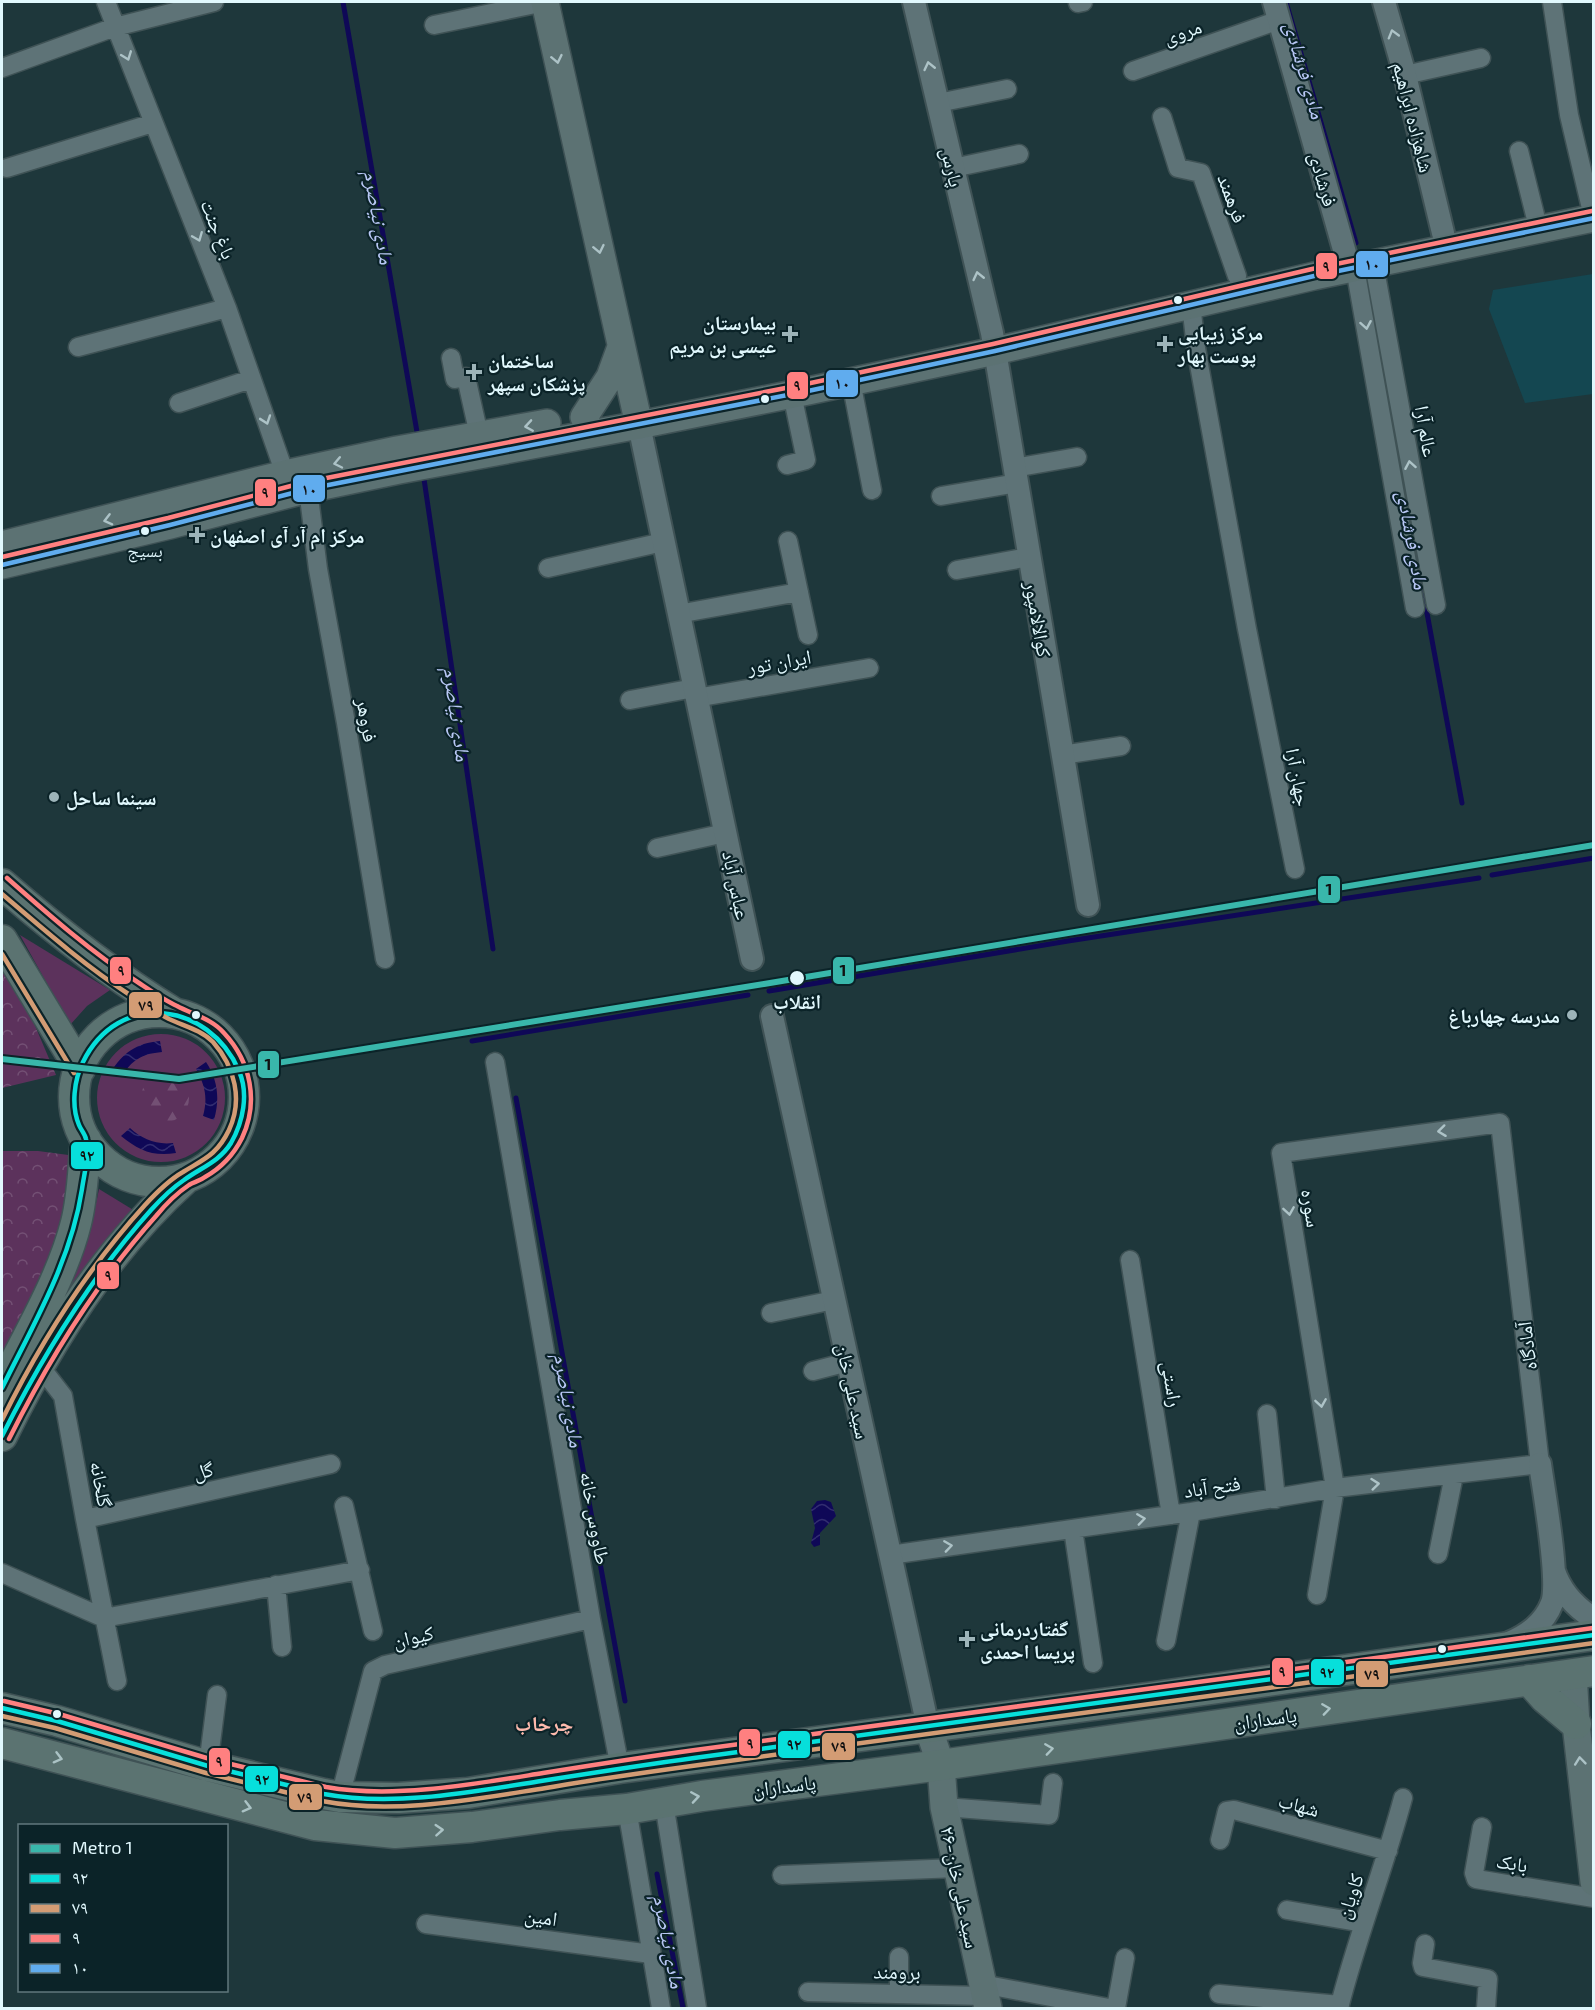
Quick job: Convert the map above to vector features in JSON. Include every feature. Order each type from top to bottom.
[{"type":"main road","name":"عباس آباد","points":[[545,2],[637,417]]},
{"type":"main road","points":[[2,566],[285,474],[478,435],[584,417],[637,417],[792,394],[851,381],[1237,276],[1358,262],[1443,233],[1535,215],[1592,209]]},
{"type":"main road","points":[[2,545],[308,489],[993,342],[1191,304],[1358,262],[1592,209]]},
{"type":"main road","points":[[584,417],[610,377],[621,347]]},
{"type":"main road","points":[[2,884],[86,953],[132,987],[174,1013],[197,1022],[219,1038],[236,1063],[244,1084],[242,1118],[225,1152],[208,1168],[186,1178],[158,1182],[129,1177],[105,1162],[86,1140],[75,1105],[75,1087],[84,1058],[98,1038],[122,1020],[146,1012],[174,1013]]},
{"type":"main road","points":[[2,940],[80,1069]]},
{"type":"main road","points":[[2,1388],[66,1252],[76,1222],[86,1140]]},
{"type":"main road","points":[[2,1436],[39,1365],[90,1286],[151,1210],[186,1178]]},
{"type":"main road","name":"پاسداران","points":[[2,1708],[57,1721],[208,1766],[340,1797],[398,1798],[468,1793],[620,1768],[978,1721],[1593,1635]]},
{"type":"main road","points":[[1563,1639],[1583,1672],[1576,1724],[1593,1882]]},
{"type":"main road","points":[[1499,1648],[1516,1656],[1520,1665],[1520,1681],[1576,1724]]},
{"type":"main road","name":"پاسداران","points":[[2,1743],[315,1825],[395,1833],[472,1827],[627,1809],[1583,1672]]},
{"type":"main road","points":[[978,1721],[961,1736],[961,1746],[965,1756],[992,1758]]},
{"type":"main road","name":"سید علی خان","points":[[928,1727],[941,1765]]},
{"type":"main road","name":"۲۶-سید علی خان","points":[[941,1765],[944,1807],[985,1996]]},
{"type":"street","name":"باغ جنت","points":[[106,2],[227,308],[285,474]]},
{"type":"street","points":[[2,68],[116,27],[214,2]]},
{"type":"street","points":[[434,25],[545,2]]},
{"type":"street","name":"پارس","points":[[914,2],[993,342]]},
{"type":"street","name":"شاهزاده ابراهیم","points":[[1384,2],[1443,233]]},
{"type":"street","points":[[1552,2],[1569,115],[1592,209]]},
{"type":"street","name":"مروی","points":[[1133,71],[1277,11]]},
{"type":"street","name":"فرشادی","points":[[1277,11],[1358,262]]},
{"type":"street","points":[[1404,75],[1481,58]]},
{"type":"street","points":[[938,103],[1007,89]]},
{"type":"street","name":"فرهمند","points":[[1162,117],[1178,168],[1201,173],[1237,276]]},
{"type":"street","points":[[7,168],[153,123]]},
{"type":"street","points":[[1520,151],[1535,215]]},
{"type":"street","points":[[953,168],[1019,154]]},
{"type":"street","points":[[1358,262],[1415,608]]},
{"type":"street","name":"عالم آرا","points":[[1358,262],[1436,605]]},
{"type":"street","name":"جهان آرا","points":[[1191,304],[1196,348],[1246,629],[1295,869]]},
{"type":"street","points":[[78,347],[227,308]]},
{"type":"street","name":"کوالالامپور","points":[[993,342],[1088,905]]},
{"type":"street","points":[[451,358],[455,379],[466,377],[478,435]]},
{"type":"street","points":[[179,403],[251,379]]},
{"type":"street","points":[[851,381],[872,490]]},
{"type":"street","points":[[787,465],[806,460],[792,394]]},
{"type":"street","name":"عباس آباد","points":[[637,417],[752,959]]},
{"type":"street","points":[[941,496],[1077,457]]},
{"type":"street","name":"فروهر","points":[[308,489],[318,569],[385,959]]},
{"type":"street","name":"ایران تور","points":[[788,541],[808,635]]},
{"type":"street","points":[[548,568],[663,542]]},
{"type":"street","points":[[957,570],[1029,557]]},
{"type":"street","points":[[678,614],[799,592]]},
{"type":"street","name":"ایران تور","points":[[630,700],[869,668]]},
{"type":"street","points":[[1062,755],[1121,746]]},
{"type":"street","points":[[657,848],[726,833]]},
{"type":"street","name":"سید علی خان","points":[[772,1016],[928,1727]]},
{"type":"street","name":"طاووس خانه","points":[[495,1062],[591,1618],[620,1768]]},
{"type":"street","name":"آمادگاه","points":[[1499,1648],[1538,1626],[1552,1602],[1553,1569],[1500,1123]]},
{"type":"street","name":"سوره","points":[[1335,1488],[1281,1153],[1500,1123]]},
{"type":"street","name":"راستی","points":[[1130,1260],[1171,1515]]},
{"type":"street","points":[[771,1313],[834,1300]]},
{"type":"street","points":[[813,1371],[848,1362]]},
{"type":"street","name":"گلخانه","points":[[39,1365],[63,1396],[117,1682]]},
{"type":"street","points":[[1267,1414],[1276,1499]]},
{"type":"street","name":"گل","points":[[85,1520],[331,1464]]},
{"type":"street","name":"فتح آباد","points":[[890,1555],[1191,1512],[1335,1488],[1540,1464]]},
{"type":"street","points":[[1438,1554],[1454,1475]]},
{"type":"street","points":[[1317,1595],[1335,1488]]},
{"type":"street","points":[[344,1506],[373,1631]]},
{"type":"street","points":[[1166,1641],[1191,1512]]},
{"type":"street","points":[[1073,1529],[1093,1663]]},
{"type":"street","name":"آمادگاه","points":[[1553,1569],[1560,1588],[1593,1619]]},
{"type":"street","points":[[2,1573],[104,1618],[360,1570]]},
{"type":"street","points":[[276,1586],[282,1647]]},
{"type":"street","name":"کیوان","points":[[340,1797],[373,1671],[385,1665],[591,1618]]},
{"type":"street","points":[[208,1766],[217,1695]]},
{"type":"street","points":[[944,1807],[1049,1822],[1053,1783]]},
{"type":"street","name":"کاویان","points":[[1339,2007],[1403,1798]]},
{"type":"street","points":[[664,1803],[697,2008]]},
{"type":"street","points":[[627,1809],[661,2008]]},
{"type":"street","name":"شهاب","points":[[1220,1840],[1227,1811],[1234,1810],[1388,1851]]},
{"type":"street","name":"بابک","points":[[1482,1827],[1474,1873],[1476,1879],[1593,1898]]},
{"type":"street","points":[[782,1875],[957,1868]]},
{"type":"street","points":[[1287,1910],[1363,1923]]},
{"type":"street","name":"امین","points":[[426,1924],[651,1954]]},
{"type":"street","points":[[1425,1944],[1423,1967],[1488,1979],[1486,2008]]},
{"type":"street","points":[[899,1957],[899,1994]]},
{"type":"street","points":[[1116,2008],[1125,1959]]},
{"type":"street","name":"برومند","points":[[808,1992],[873,2001],[899,1994],[985,1996],[1109,2008]]},
{"type":"street","points":[[1219,1994],[1339,2007]]},
{"type":"shaded area","points":[[1593,274],[1593,394],[1525,403],[1489,309],[1493,290]]},
{"type":"green space","points":[[20,935],[110,990],[87,1006],[70,1025]]},
{"type":"green space","points":[[2,964],[33,1021],[56,1075],[2,1088]]},
{"type":"green space","points":[[161,1034],[186,1039],[206,1053],[220,1073],[225,1098],[220,1123],[206,1143],[186,1157],[161,1162],[136,1157],[116,1143],[102,1123],[97,1098],[102,1073],[116,1053],[136,1039]]},
{"type":"green space","points":[[165,1074],[182,1081],[189,1098],[182,1115],[165,1122],[148,1115],[141,1098],[148,1081]]},
{"type":"green space","points":[[2,1151],[38,1151],[76,1156],[55,1260],[2,1368]]},
{"type":"green space","points":[[99,1189],[135,1211],[59,1311],[87,1236]]},
{"type":"water","points":[[160,1041],[162,1052],[138,1059],[129,1066],[122,1077],[110,1073],[131,1050],[144,1044]]},
{"type":"water","points":[[206,1062],[217,1090],[214,1120],[203,1116],[205,1092],[196,1069]]},
{"type":"water","points":[[130,1128],[150,1140],[173,1143],[176,1153],[160,1154],[140,1149],[121,1136]]},
{"type":"water","points":[[817,1501],[831,1502],[836,1516],[820,1533],[820,1545],[814,1547],[811,1543],[815,1528],[811,1509]]},
{"type":"waterway","name":"مادی نیاصرم","points":[[343,2],[417,432]]},
{"type":"waterway","name":"مادی فرشادی","points":[[1286,2],[1356,243]]},
{"type":"waterway","name":"مادی فرشادی","points":[[1373,320],[1462,803]]},
{"type":"waterway","name":"مادی نیاصرم","points":[[424,479],[493,949]]},
{"type":"waterway","points":[[1492,875],[1594,858]]},
{"type":"waterway","points":[[769,991],[1068,941],[1479,878]]},
{"type":"waterway","points":[[472,1041],[748,995]]},
{"type":"waterway","name":"مادی نیاصرم","points":[[516,1098],[625,1701]]},
{"type":"waterway","name":"مادی نیاصرم","points":[[657,1874],[683,2008]]},
{"type":"metro line","name":"1","points":[[2,1059],[179,1079],[1594,845]]},
{"type":"transit line","name":"۹","points":[[2,557],[168,518],[306,482],[806,384],[993,344],[1312,269],[1592,211]]},
{"type":"transit line","name":"۱۰","points":[[2,565],[308,489],[808,391],[995,351],[1314,276],[1594,218]]},
{"type":"transit line","name":"۹","points":[[7,878],[104,959],[162,998],[219,1028],[241,1057],[250,1083],[251,1097],[247,1124],[235,1150],[216,1169],[171,1199],[113,1268],[57,1351],[9,1439]]},
{"type":"transit line","name":"۷۹","points":[[2,894],[113,983],[164,1016],[198,1031],[213,1042],[227,1062],[236,1096],[233,1119],[220,1145],[209,1156],[178,1175],[158,1191],[124,1229],[66,1308],[32,1363],[2,1420]]},
{"type":"transit line","name":"۷۹","points":[[2,954],[74,1073]]},
{"type":"transit line","name":"۹۲","points":[[2,1388],[50,1291],[77,1216],[87,1145],[77,1118],[74,1101],[77,1077],[83,1062],[99,1039],[118,1023],[140,1015],[163,1013],[186,1018],[207,1030],[225,1048],[239,1071],[244,1098],[235,1135],[221,1155],[180,1183],[151,1210],[108,1263],[51,1347],[2,1436]]},
{"type":"transit line","name":"۹","points":[[4,1701],[59,1714],[210,1759],[326,1787],[407,1791],[1593,1628]]},
{"type":"transit line","name":"۹۲","points":[[2,1708],[57,1721],[208,1766],[324,1794],[350,1798],[405,1798],[460,1793],[675,1761],[1594,1635]]},
{"type":"transit line","name":"۷۹","points":[[2,1716],[55,1728],[206,1773],[322,1801],[349,1805],[406,1806],[463,1801],[661,1770],[1594,1643]]},
{"type":"place","name":"بیمارستان عیسی بن مریم","points":[[790,334]]},
{"type":"place","name":"مرکز زیبایی پوست بهار","points":[[1165,344]]},
{"type":"place","name":"ساختمان پزشکان سپهر","points":[[474,372]]},
{"type":"place","name":"بسیج","points":[[145,531]]},
{"type":"place","name":"مرکز ام آر آی اصفهان","points":[[197,535]]},
{"type":"place","name":"سینما ساحل","points":[[54,797]]},
{"type":"place","name":"انقلاب","points":[[797,978]]},
{"type":"place","name":"مدرسه چهارباغ","points":[[1572,1015]]},
{"type":"place","name":"گفتاردرمانی پریسا احمدی","points":[[967,1639]]},
{"type":"district","name":"چرخاب","points":[[544,1722]]}]
